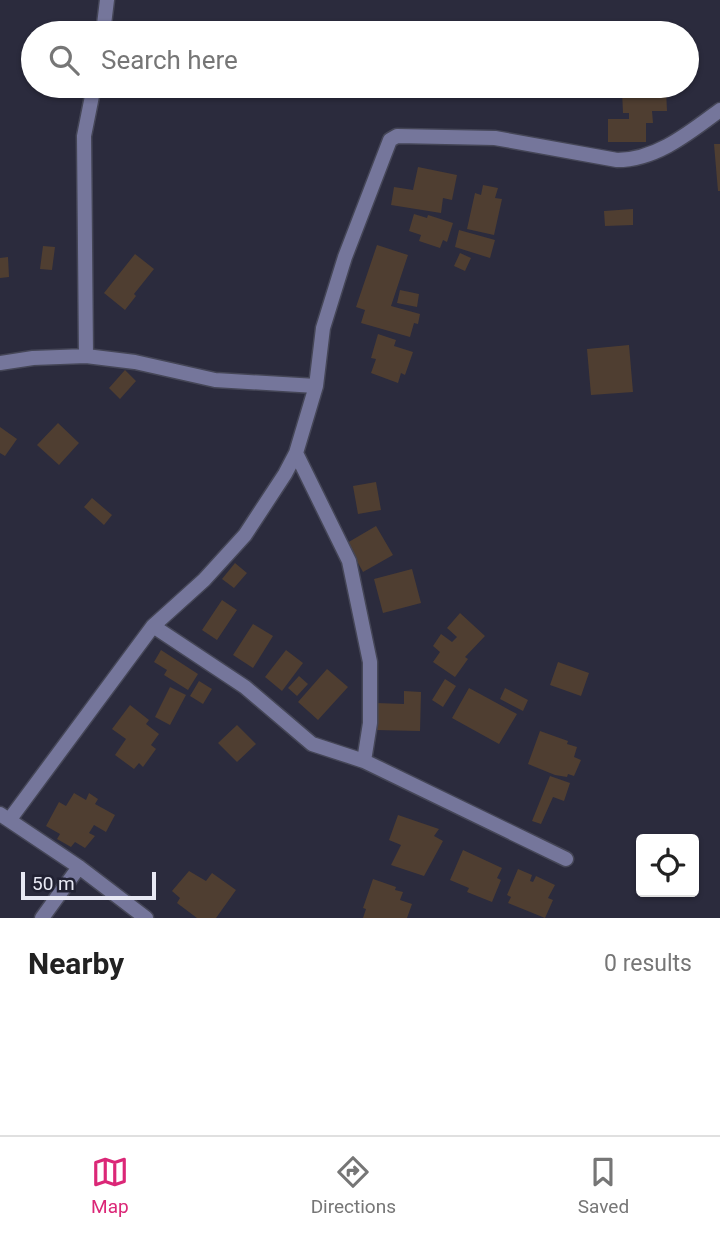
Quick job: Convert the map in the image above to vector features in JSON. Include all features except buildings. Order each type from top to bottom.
[{"type":"street","points":[[104,21],[107,0]]},
{"type":"street","points":[[86,356],[84,136],[92,98]]},
{"type":"street","points":[[146,918],[5,816],[153,626],[205,580],[245,535],[296,453],[316,386],[323,328],[345,257],[390,141],[397,136],[495,138],[617,160],[635,160],[673,143],[720,110]]},
{"type":"street","points":[[0,363],[33,358],[86,356],[135,362],[215,380],[316,386]]},
{"type":"street","points":[[296,453],[349,561],[370,662],[370,723],[364,761]]},
{"type":"street","points":[[153,626],[245,687],[312,744],[364,761],[566,859]]},
{"type":"street","points":[[42,918],[79,867]]}]
